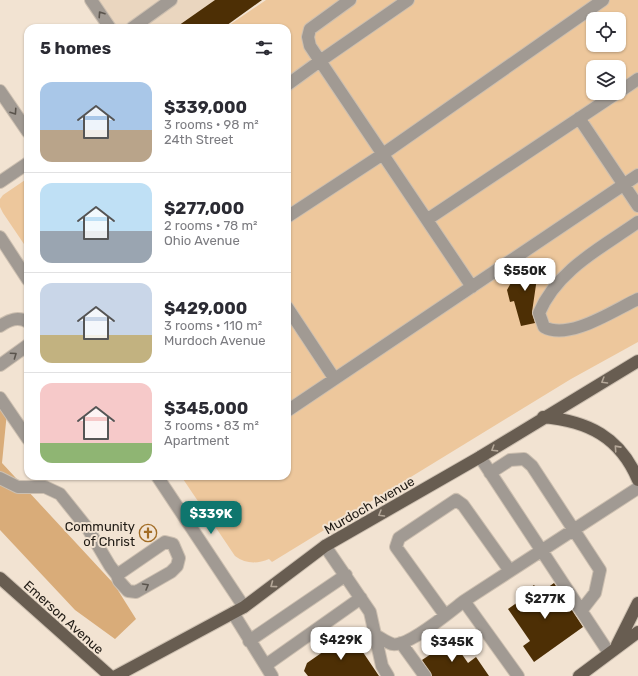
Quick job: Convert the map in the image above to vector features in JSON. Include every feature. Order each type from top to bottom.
[{"type":"main road","name":"Murdoch Avenue","points":[[116,676],[244,607],[325,546],[480,457],[543,417],[638,361]]},
{"type":"main road","points":[[543,417],[575,421],[599,432],[624,456],[638,480]]},
{"type":"main road","name":"Emerson Avenue","points":[[0,578],[110,676]]},
{"type":"main road","points":[[613,651],[638,603]]},
{"type":"main road","points":[[579,676],[638,632]]},
{"type":"street","points":[[91,0],[107,24]]},
{"type":"street","points":[[138,24],[171,0]]},
{"type":"street","points":[[350,0],[310,29],[308,37],[310,46],[428,219],[472,287]]},
{"type":"street","points":[[291,82],[320,60],[408,0]]},
{"type":"street","points":[[291,214],[383,154],[603,0]]},
{"type":"street","points":[[626,87],[638,79]]},
{"type":"street","points":[[0,91],[24,126]]},
{"type":"street","points":[[428,219],[606,100]]},
{"type":"street","points":[[579,118],[638,206]]},
{"type":"street","points":[[0,182],[24,166]]},
{"type":"street","points":[[291,408],[638,175]]},
{"type":"street","points":[[638,222],[560,278],[548,293],[538,313],[544,327],[556,332],[566,331],[578,327],[638,299]]},
{"type":"street","points":[[0,237],[23,262]]},
{"type":"street","points":[[291,313],[334,378]]},
{"type":"street","points":[[0,326],[16,319],[24,320]]},
{"type":"street","points":[[0,365],[24,348]]},
{"type":"street","points":[[0,398],[24,434]]},
{"type":"street","points":[[480,457],[581,611],[613,651]]},
{"type":"street","points":[[490,473],[510,460],[524,458],[532,466],[600,570],[595,593],[581,611]]},
{"type":"street","points":[[0,478],[18,487],[37,482],[60,494],[88,530],[117,575],[119,582],[128,591],[136,592],[171,572],[176,566],[179,558],[173,544],[165,542],[117,575]]},
{"type":"street","points":[[161,480],[244,607]]},
{"type":"street","points":[[375,635],[393,644],[401,643],[420,633],[464,601],[638,488]]},
{"type":"street","points":[[445,615],[396,547],[399,538],[456,500],[464,505],[510,571]]},
{"type":"street","points":[[325,546],[370,612],[382,666],[388,676]]},
{"type":"street","points":[[249,641],[346,575]]},
{"type":"street","points":[[266,665],[361,598]]},
{"type":"street","points":[[464,601],[518,676]]},
{"type":"street","points":[[233,613],[272,676]]},
{"type":"street","points":[[401,643],[425,676]]},
{"type":"shaded area","points":[[91,0],[262,0],[229,24],[107,24]]},
{"type":"shaded area","points":[[266,0],[638,0],[638,342],[571,379],[272,562],[269,559],[260,562],[247,562],[235,556],[184,480],[291,480],[291,24],[231,24]]},
{"type":"shaded area","points":[[24,181],[24,244],[0,207],[0,199],[3,195]]},
{"type":"shaded area","points":[[0,399],[7,412],[2,463],[114,584],[136,619],[115,639],[75,610],[0,530]]},
{"type":"building","points":[[215,0],[262,0],[229,24],[181,24]]},
{"type":"building","points":[[528,258],[543,266],[537,278],[532,312],[535,323],[521,326],[514,301],[510,302],[507,290],[513,279],[516,281]]},
{"type":"building","points":[[554,583],[583,627],[534,662],[523,646],[530,641],[508,609],[525,597],[522,594],[534,585],[540,593]]},
{"type":"building","points":[[350,633],[379,676],[308,676],[304,671],[307,663]]},
{"type":"building","points":[[452,640],[468,663],[476,657],[489,676],[432,676],[422,660]]},
{"type":"place","name":"Community of Christ","points":[[148,533]]}]
